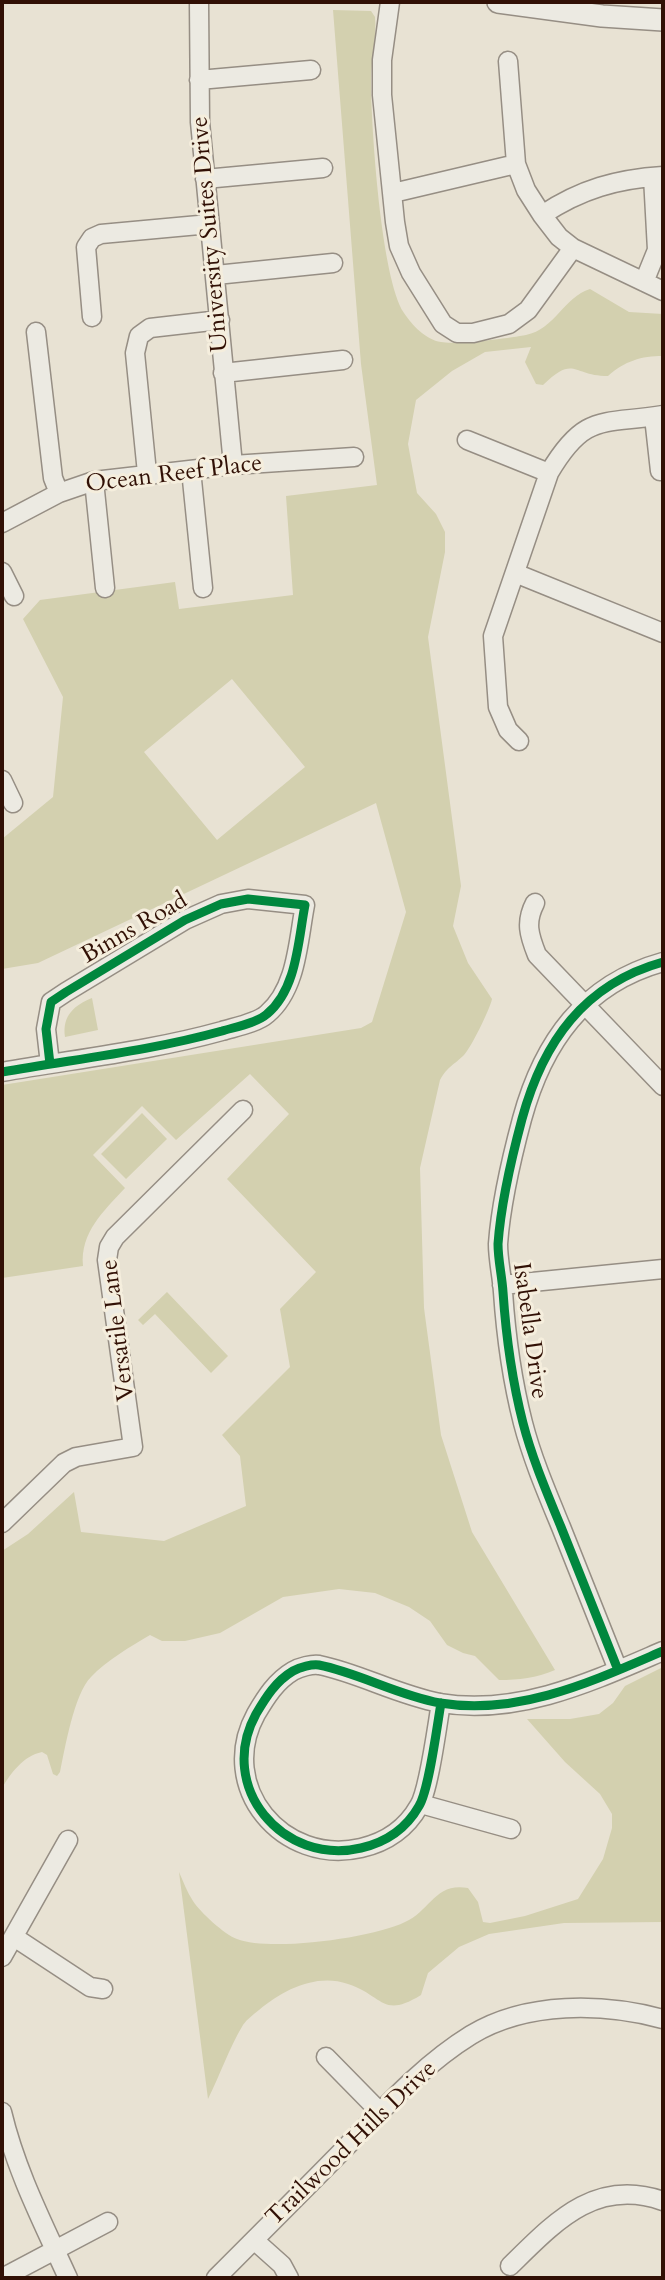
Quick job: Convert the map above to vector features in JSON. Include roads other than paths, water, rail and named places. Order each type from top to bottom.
[{"type":"street","name":"University Suites Drive","points":[[199,2],[200,122],[233,465]]},
{"type":"street","points":[[390,2],[382,60],[382,95],[399,246],[411,274],[443,324],[457,333],[473,334],[509,324],[528,310],[573,248]]},
{"type":"street","points":[[498,2],[591,15],[663,20]]},
{"type":"street","points":[[508,61],[516,164],[526,190],[542,215],[573,248],[663,291]]},
{"type":"street","points":[[199,80],[311,70]]},
{"type":"street","points":[[393,193],[516,164]]},
{"type":"street","points":[[205,179],[324,168]]},
{"type":"street","points":[[542,215],[564,200],[609,182],[658,176],[657,250],[643,282]]},
{"type":"street","points":[[92,317],[86,247],[92,238],[101,234],[210,224]]},
{"type":"street","points":[[216,275],[333,263]]},
{"type":"street","points":[[148,473],[135,353],[139,337],[150,328],[220,320]]},
{"type":"street","points":[[36,332],[53,478],[59,493]]},
{"type":"street","points":[[223,373],[344,360]]},
{"type":"street","points":[[519,741],[508,730],[498,707],[493,636],[549,472],[564,448],[578,433],[594,425],[622,419],[659,416],[660,471]]},
{"type":"street","points":[[467,440],[549,472]]},
{"type":"street","name":"Ocean Reef Place","points":[[2,523],[59,493],[94,481],[233,465],[354,457]]},
{"type":"street","points":[[191,470],[203,588]]},
{"type":"street","points":[[94,481],[105,588]]},
{"type":"street","points":[[2,572],[14,596]]},
{"type":"street","points":[[515,573],[663,633]]},
{"type":"street","points":[[2,780],[13,803]]},
{"type":"street","name":"Binns Road","points":[[248,899],[305,905],[292,976],[266,1015],[178,1044],[50,1064],[46,1029],[51,1002],[78,985],[185,920],[221,904],[248,899]]},
{"type":"street","points":[[535,903],[527,917],[529,936],[537,954],[663,1086]]},
{"type":"street","name":"Isabella Drive","points":[[618,1670],[541,1479],[523,1426],[505,1323],[498,1247],[512,1160],[528,1097],[549,1051],[567,1022],[606,987],[663,962]]},
{"type":"street","points":[[2,1072],[50,1064]]},
{"type":"street","name":"Versatile Lane","points":[[2,1523],[64,1463],[76,1457],[133,1447],[107,1260],[109,1247],[115,1237],[243,1110]]},
{"type":"street","points":[[502,1285],[663,1269]]},
{"type":"street","points":[[441,1703],[421,1804],[396,1834],[373,1845],[344,1852],[325,1851],[283,1834],[269,1821],[245,1779],[244,1755],[252,1722],[276,1684],[295,1669],[316,1665],[402,1694],[441,1703],[515,1703],[594,1681],[663,1651]]},
{"type":"street","points":[[421,1804],[511,1829]]},
{"type":"street","points":[[2,1957],[68,1840]]},
{"type":"street","points":[[14,1937],[90,1987],[103,1989]]},
{"type":"street","name":"Trailwood Hills Drive","points":[[216,2278],[423,2070],[472,2034],[512,2018],[555,2010],[594,2007],[630,2011],[663,2019]]},
{"type":"street","points":[[326,2057],[380,2112]]},
{"type":"street","points":[[2,2112],[20,2175],[68,2278]]},
{"type":"street","points":[[509,2266],[560,2218],[584,2203],[613,2195],[646,2195],[663,2201]]},
{"type":"street","points":[[2,2278],[108,2222]]},
{"type":"street","points":[[254,2240],[282,2265],[289,2278]]}]
